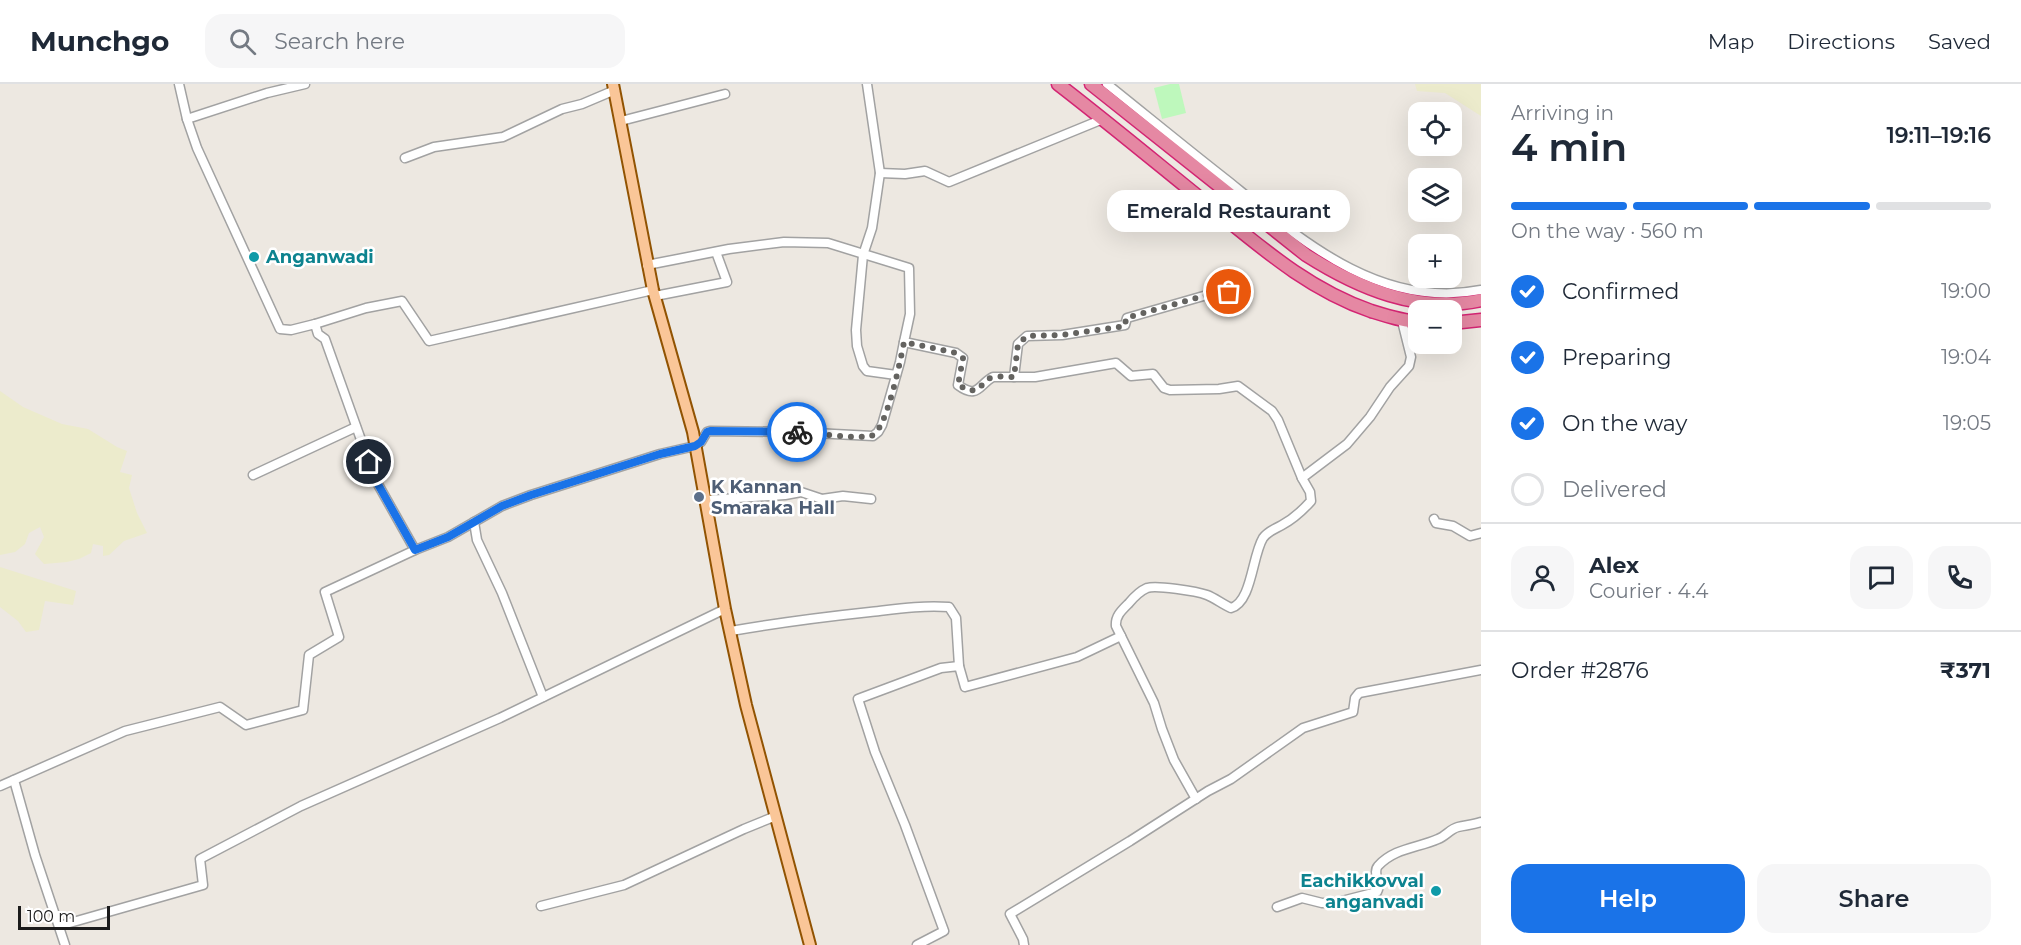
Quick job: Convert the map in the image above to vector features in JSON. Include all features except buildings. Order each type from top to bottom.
[{"type":"highway","points":[[1058,84],[1288,269],[1318,288],[1353,304],[1408,321]]},
{"type":"highway","points":[[1091,84],[1306,255],[1334,273],[1366,288],[1407,300],[1443,303],[1481,300]]},
{"type":"highway","points":[[1462,322],[1481,320]]},
{"type":"main road","points":[[614,87],[647,265],[689,416],[725,609],[746,705],[810,945]]},
{"type":"street","points":[[179,84],[197,148],[280,329],[291,330],[402,300],[429,341],[654,293],[727,282],[716,252]]},
{"type":"street","points":[[187,119],[267,93],[305,84]]},
{"type":"street","points":[[867,84],[880,173],[872,228],[863,255],[856,330],[857,346],[863,366],[867,371],[896,375]]},
{"type":"street","points":[[1107,84],[1268,213],[1344,267],[1363,277],[1407,291],[1454,294],[1481,290]]},
{"type":"street","points":[[405,158],[434,147],[503,137],[562,109],[582,104],[614,87]]},
{"type":"street","points":[[621,121],[725,94]]},
{"type":"street","points":[[880,173],[905,174],[926,171],[949,182],[1103,119]]},
{"type":"street","points":[[0,786],[125,731],[220,707],[246,725],[303,710],[309,655],[339,637],[325,592],[448,537],[502,506],[660,454],[695,446],[710,431],[873,436],[878,432],[896,375],[910,314],[909,268],[828,243],[806,242],[784,242],[647,265]]},
{"type":"street","points":[[1014,377],[1018,344],[1027,336],[1062,335],[1125,326],[1126,318],[1207,295],[1229,292]]},
{"type":"street","points":[[1302,478],[1347,444],[1370,417],[1390,387],[1409,366],[1411,357],[1402,321]]},
{"type":"street","points":[[315,324],[318,334],[325,339],[375,479],[415,550]]},
{"type":"street","points":[[904,342],[956,353],[963,358],[958,385],[970,391],[981,388],[993,377],[1035,377],[1116,363],[1131,376],[1153,374],[1164,388],[1170,390],[1219,389],[1238,386],[1272,411],[1278,420],[1310,492],[1311,501],[1263,539],[1253,565],[1250,582],[1237,606],[1231,608],[1196,591],[1153,587],[1145,589],[1121,611],[1116,621],[1154,703],[1161,729],[1174,760],[1196,799]]},
{"type":"street","points":[[253,475],[356,427]]},
{"type":"street","points":[[706,500],[801,492],[822,499],[843,496],[871,499]]},
{"type":"street","points":[[1434,519],[1436,523],[1453,526],[1470,536],[1481,533]]},
{"type":"street","points":[[474,522],[477,540],[502,593],[543,697]]},
{"type":"street","points":[[731,631],[786,621],[848,614],[930,606],[949,607],[956,618],[959,666],[965,687],[1047,667],[1077,657],[1121,636]]},
{"type":"street","points":[[59,926],[203,885],[200,859],[302,806],[500,718],[725,609]]},
{"type":"street","points":[[917,945],[944,931],[875,752],[858,699],[941,668],[959,666]]},
{"type":"street","points":[[1024,945],[1010,914],[1208,790],[1231,779],[1303,728],[1353,712],[1355,698],[1359,693],[1481,670]]},
{"type":"street","points":[[14,780],[35,855],[65,945]]},
{"type":"street","points":[[541,906],[624,885],[776,816]]},
{"type":"street","points":[[1277,907],[1302,898],[1322,903],[1334,903],[1377,892],[1379,887],[1376,870],[1392,856],[1412,847],[1440,839],[1454,828],[1481,822]]},
{"type":"green space","points":[[1179,84],[1186,113],[1162,119],[1154,88]]},
{"type":"green space","points":[[1415,84],[1481,84],[1481,116],[1445,93],[1417,91]]},
{"type":"green space","points":[[0,391],[23,407],[62,424],[88,429],[127,451],[120,472],[132,475],[129,488],[137,513],[147,533],[124,541],[109,555],[103,556],[103,546],[93,544],[91,553],[79,559],[44,564],[35,554],[44,537],[40,527],[29,533],[25,544],[15,552],[0,555]]},
{"type":"green space","points":[[0,567],[76,591],[73,605],[45,601],[39,630],[26,632],[18,621],[0,607]]},
{"type":"way so far","points":[[797,432],[873,436],[878,432],[889,403],[904,342],[956,353],[963,358],[958,385],[970,391],[981,388],[993,377],[1014,377],[1018,344],[1027,336],[1062,335],[1125,326],[1126,318],[1207,295],[1229,292]]},
{"type":"place","name":"Anganwadi","points":[[254,257]]},
{"type":"place","name":"Emerald Restaurant","points":[[1229,292]]},
{"type":"place","name":"K Kannan Smaraka Hall","points":[[699,497]]},
{"type":"place","name":"Eachikkovval anganvadi","points":[[1436,891]]},
{"type":"route","points":[[369,462],[375,479],[415,550],[448,537],[502,506],[531,495],[660,454],[695,446],[710,431],[797,432]]}]
